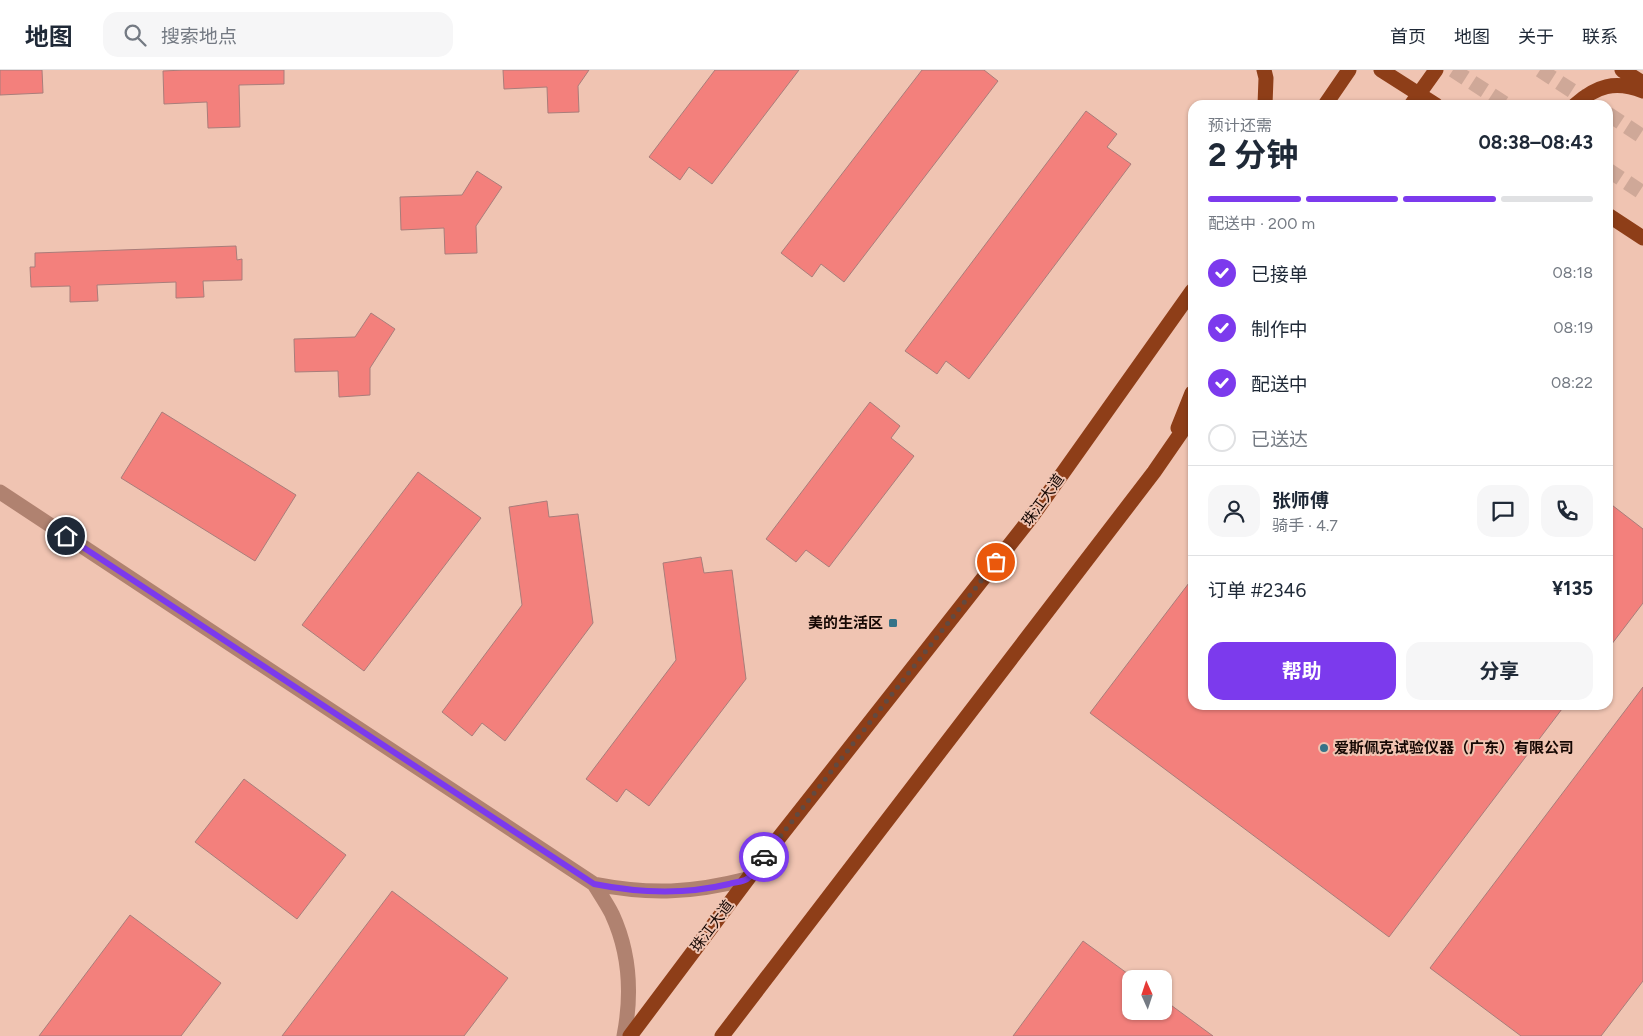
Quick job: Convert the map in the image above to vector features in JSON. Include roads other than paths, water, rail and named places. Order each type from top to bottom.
[{"type":"main road","points":[[1264,70],[1266,78],[1265,100]]},
{"type":"main road","points":[[1328,100],[1349,70]]},
{"type":"main road","points":[[1381,70],[1415,99],[1436,70]]},
{"type":"main road","points":[[1622,70],[1643,83]]},
{"type":"main road","points":[[1580,100],[1589,92],[1612,85],[1643,91]]},
{"type":"main road","points":[[1613,218],[1643,238]]},
{"type":"main road","name":"珠江大道","points":[[630,1036],[747,879],[1032,515],[1188,301]]},
{"type":"main road","points":[[1169,450],[1188,403]]},
{"type":"main road","points":[[722,1036],[1188,424]]},
{"type":"street","points":[[0,492],[594,884],[625,890],[656,892],[717,887],[747,879]]},
{"type":"street","points":[[594,884],[612,913],[624,946],[629,980],[628,1014],[624,1036]]},
{"type":"tunnel","points":[[1453,70],[1499,100]]},
{"type":"tunnel","points":[[1540,70],[1586,100]]},
{"type":"tunnel","points":[[1613,117],[1643,137]]},
{"type":"tunnel","points":[[1613,173],[1643,193]]},
{"type":"place","name":"美的生活区","points":[[893,623]]},
{"type":"place","name":"爱斯佩克试验仪器（广东）有限公司","points":[[1324,748]]}]
